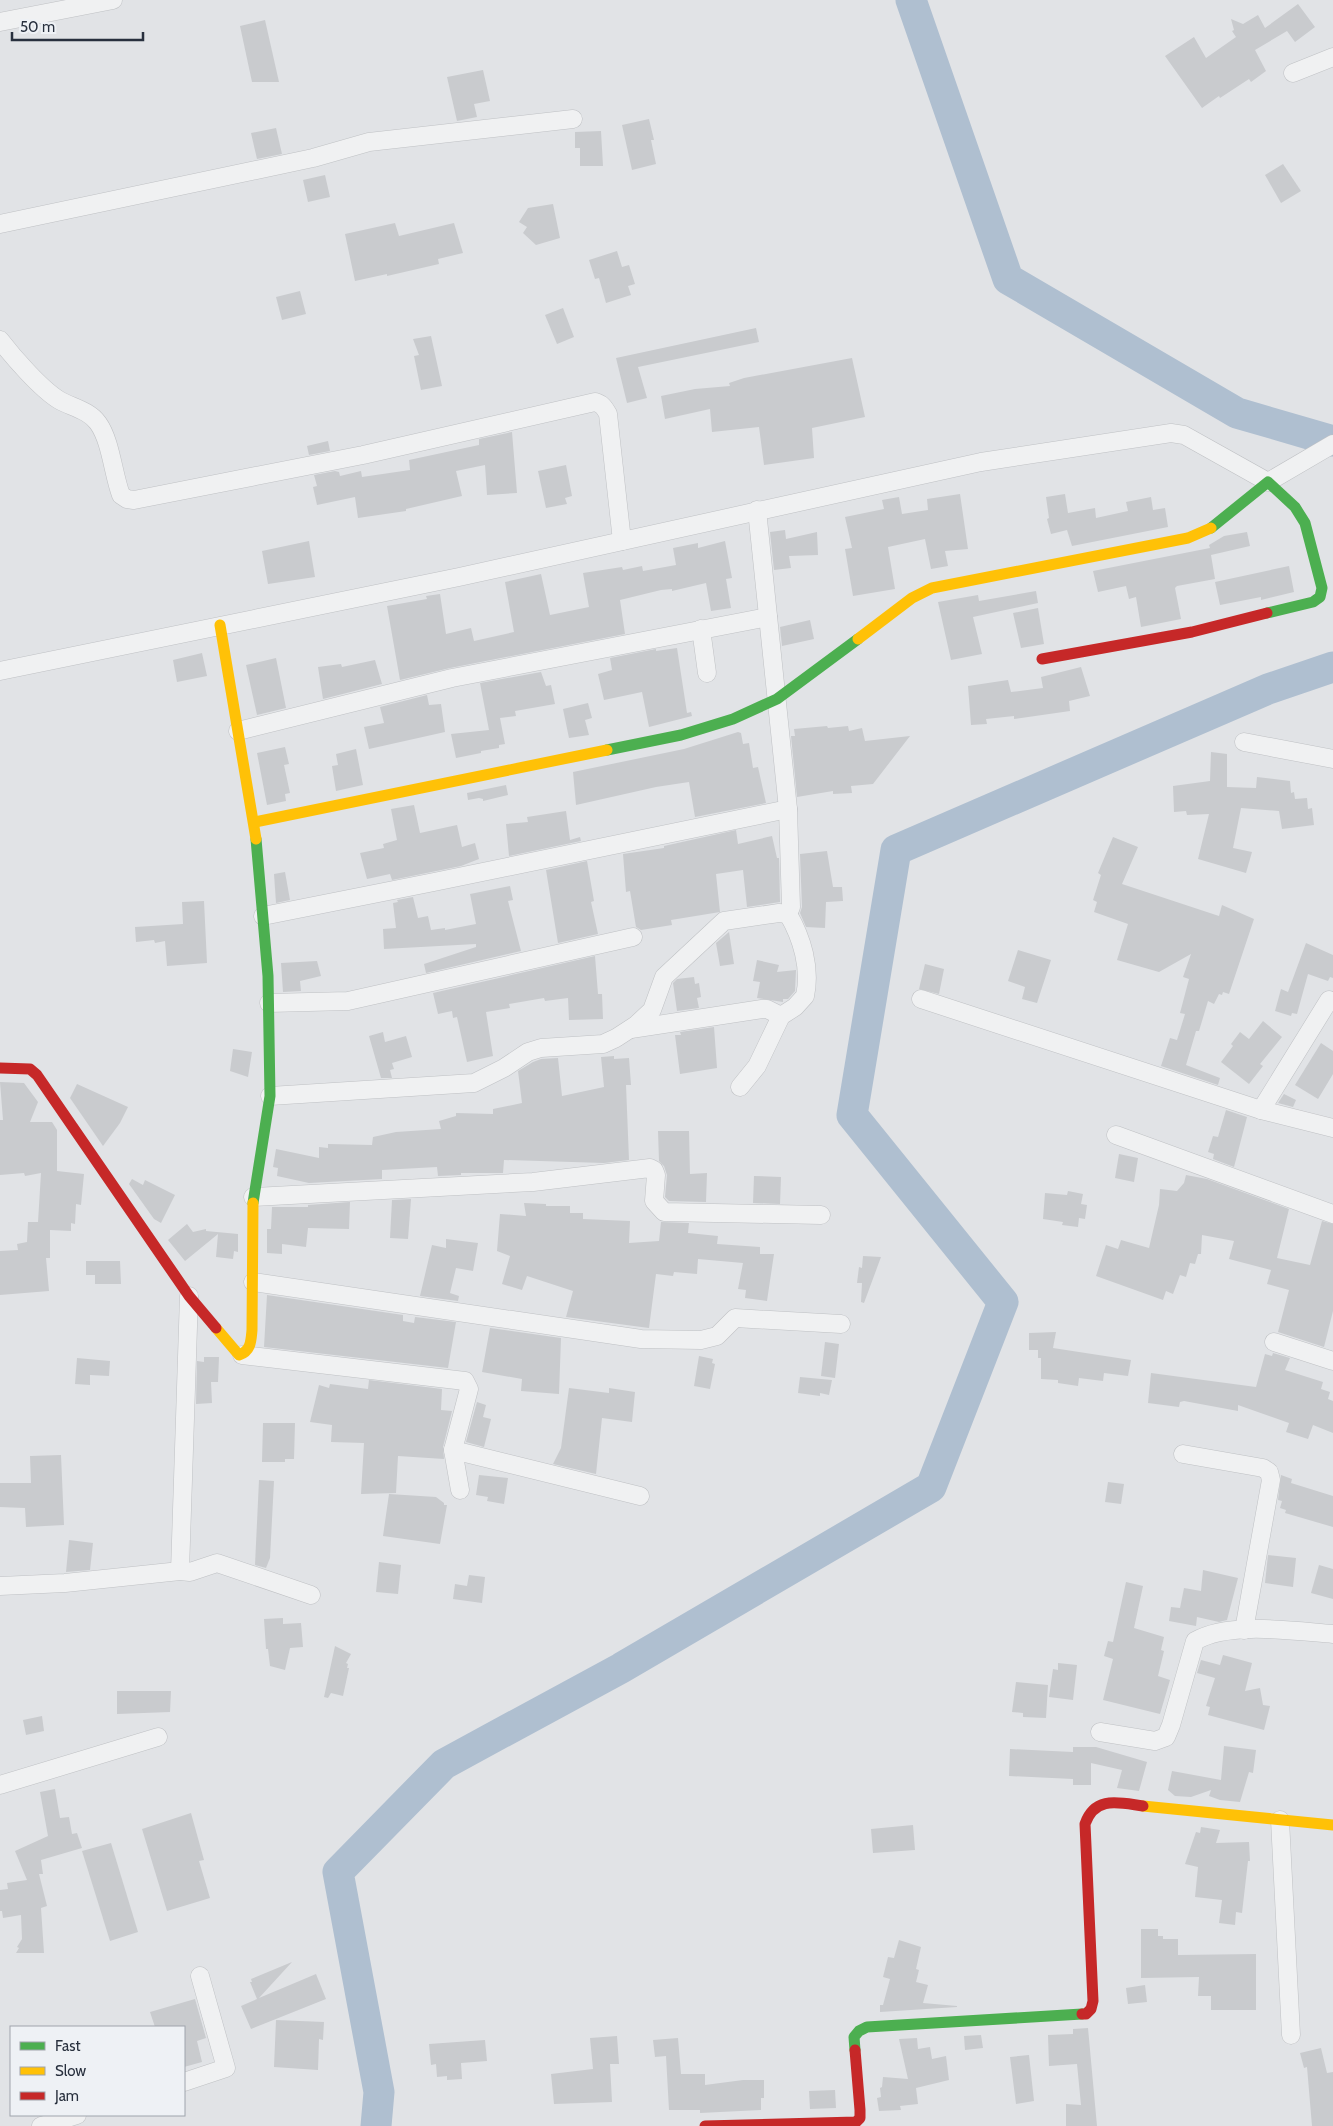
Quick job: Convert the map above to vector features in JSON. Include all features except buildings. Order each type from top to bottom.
[{"type":"street","points":[[0,22],[114,0]]},
{"type":"street","points":[[1292,73],[1333,57]]},
{"type":"street","points":[[0,224],[313,158],[369,142],[573,119]]},
{"type":"street","points":[[0,340],[14,359],[57,399],[87,413],[98,422],[105,436],[121,495],[134,500],[363,455],[595,402],[600,403],[608,414],[622,541]]},
{"type":"street","points":[[0,671],[460,577],[981,462],[1171,434],[1184,435],[1268,482],[1295,506],[1305,523],[1322,588],[1320,597],[1313,602],[1192,632],[1042,659]]},
{"type":"street","points":[[255,822],[350,801],[680,735],[733,720],[778,699],[912,598],[932,588],[1188,538],[1210,529],[1268,482],[1333,444]]},
{"type":"street","points":[[740,1087],[757,1066],[781,1016],[802,1000],[806,990],[802,942],[788,914],[791,907],[788,808],[757,510]]},
{"type":"street","points":[[238,732],[452,678],[768,617]]},
{"type":"street","points":[[220,625],[255,822],[269,1003],[270,1096],[253,1197],[251,1338],[247,1351],[242,1355]]},
{"type":"street","points":[[701,629],[707,673]]},
{"type":"street","points":[[1244,742],[1333,759]]},
{"type":"street","points":[[263,916],[788,808]]},
{"type":"street","points":[[270,1096],[474,1082],[534,1050],[556,1046],[602,1044],[616,1038],[631,1028],[652,1010],[664,977],[724,921],[779,913],[788,914]]},
{"type":"street","points":[[269,1003],[348,1001],[633,937]]},
{"type":"street","points":[[921,998],[1261,1110],[1333,1128]]},
{"type":"street","points":[[1261,1110],[1329,1000]]},
{"type":"street","points":[[631,1028],[762,1009],[767,1009],[781,1016]]},
{"type":"street","points":[[0,1068],[30,1069],[37,1075],[189,1296],[234,1350],[242,1355],[465,1381],[469,1389],[454,1450],[460,1490]]},
{"type":"street","points":[[1116,1135],[1333,1214]]},
{"type":"street","points":[[253,1197],[533,1182],[650,1168],[654,1170],[656,1176],[654,1201],[664,1212],[821,1214]]},
{"type":"street","points":[[253,1282],[641,1339],[701,1340],[716,1336],[735,1318],[841,1324]]},
{"type":"street","points":[[180,1571],[189,1296]]},
{"type":"street","points":[[1274,1342],[1333,1361]]},
{"type":"street","points":[[454,1450],[640,1496]]},
{"type":"street","points":[[1183,1454],[1263,1468],[1269,1472],[1272,1480],[1244,1630]]},
{"type":"street","points":[[0,1586],[65,1583],[180,1571],[190,1572],[217,1563],[311,1595]]},
{"type":"street","points":[[1100,1732],[1155,1741],[1166,1737],[1195,1641],[1215,1632],[1257,1629],[1333,1634]]},
{"type":"street","points":[[0,1785],[158,1737]]},
{"type":"street","points":[[706,2126],[856,2122],[860,2118],[860,2110],[854,2038],[858,2031],[867,2027],[1086,2014],[1091,2009],[1092,2001],[1085,1824],[1088,1815],[1096,1807],[1111,1802],[1333,1825]]},
{"type":"street","points":[[1280,1820],[1291,2035]]},
{"type":"street","points":[[185,2082],[226,2068],[200,1976]]},
{"type":"street","points":[[41,2126],[74,2116]]},
{"type":"waterway","points":[[911,0],[1008,279],[1237,413],[1333,441]]},
{"type":"waterway","points":[[376,2126],[379,2092],[338,1872],[444,1764],[621,1668],[931,1487],[1003,1302],[852,1115],[896,850],[1268,689],[1333,667]]},
{"type":"traffic: fast","points":[[1211,528],[1268,482],[1295,507],[1305,523],[1322,588],[1320,597],[1313,602],[1267,613]]},
{"type":"traffic: fast","points":[[607,750],[681,735],[733,719],[777,699],[858,639]]},
{"type":"traffic: fast","points":[[253,1203],[270,1096],[268,976],[256,839]]},
{"type":"traffic: fast","points":[[855,2050],[854,2037],[859,2031],[867,2027],[1082,2014]]},
{"type":"traffic: slow","points":[[858,639],[912,598],[932,588],[1188,538],[1211,528]]},
{"type":"traffic: slow","points":[[220,625],[256,839]]},
{"type":"traffic: slow","points":[[255,822],[607,750]]},
{"type":"traffic: slow","points":[[216,1328],[239,1355],[246,1351],[251,1342],[252,1330],[253,1203]]},
{"type":"traffic: slow","points":[[1143,1806],[1333,1825]]},
{"type":"traffic: jam","points":[[1042,659],[1192,632],[1267,613]]},
{"type":"traffic: jam","points":[[0,1068],[30,1069],[37,1075],[189,1296],[216,1328]]},
{"type":"traffic: jam","points":[[1082,2014],[1086,2014],[1091,2009],[1093,2001],[1085,1824],[1089,1815],[1102,1805],[1117,1803],[1143,1806]]},
{"type":"traffic: jam","points":[[705,2126],[856,2122],[860,2118],[860,2110],[855,2050]]}]
